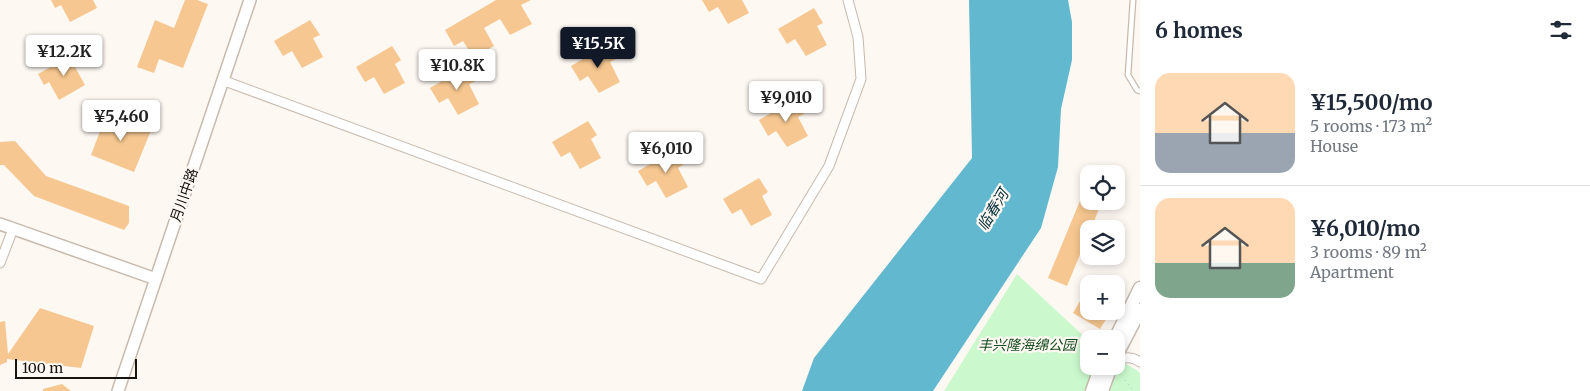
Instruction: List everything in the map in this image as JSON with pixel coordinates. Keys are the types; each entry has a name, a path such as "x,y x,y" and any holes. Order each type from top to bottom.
{"main road":[{"path":"1119,330 1140,288"},
{"path":"1125,339 1140,310"},
{"path":"1092,391 1102,375"},
{"path":"1102,391 1104,375"}],"street":[{"name":"月川中路","path":"118,391 250,0"},
{"path":"222,80 761,279 829,166 861,79 858,37 848,0"},
{"path":"0,224 156,279"},
{"path":"0,262 13,229"},
{"path":"1125,358 1134,358 1140,362"}],"lane":[{"path":"1133,0 1128,75 1140,92"}],"path":[{"path":"1125,380 1134,391"}],"green space":[{"name":"丰兴隆海绵公园","path":"1017,274 1080,333 1080,375 1125,375 1125,364 1140,373 1140,391 944,391"}],"water":[{"name":"临春河","path":"969,0 1068,0 1072,22 1072,60 1061,109 1058,167 1041,228 933,391 802,391 814,358 972,158"}],"building":[{"path":"51,0 93,0 97,8 70,22 61,5 55,8"},
{"path":"185,0 197,0 208,4 183,68 159,59 154,73 137,67 155,20 174,28"},
{"path":"496,0 531,0 521,5 532,24 510,35 500,19 491,24 484,28 494,46 473,57 463,41 454,46 445,30"},
{"path":"702,0 742,0 749,13 728,24 718,7 709,12"},
{"path":"814,8 823,23 817,26 827,45 806,56 795,39 787,44 778,29"},
{"path":"310,20 320,35 313,38 323,57 302,68 292,51 283,56 274,41"},
{"path":"607,45 616,59 610,62 620,82 599,93 588,76 580,81 571,66"},
{"path":"392,46 401,60 395,64 405,83 384,94 374,77 365,82 356,67"},
{"path":"76,53 82,63 75,67 85,85 59,100 49,82 44,85 38,74"},
{"path":"466,67 476,81 469,84 479,104 458,115 448,98 439,103 430,88"},
{"path":"795,99 804,114 798,117 808,136 787,147 776,131 768,136 759,120"},
{"path":"108,110 120,115 117,123 131,129 134,121 152,128 134,172 91,155"},
{"path":"588,121 597,135 591,139 601,158 580,169 570,152 561,157 552,142"},
{"path":"15,141 46,176 129,206 129,223 124,230 34,196 4,165 0,165 0,142"},
{"path":"675,150 684,164 678,168 688,187 666,198 656,181 647,186 638,171"},
{"path":"759,178 768,192 762,196 772,215 751,226 741,209 732,214 723,199"},
{"path":"1080,201 1080,210 1098,210 1095,220 1080,220 1080,255 1067,286 1048,278"},
{"path":"1080,301 1080,317 1073,313"},
{"path":"40,308 94,326 81,368 7,359 7,362 0,365 0,322 5,321 8,354"},
{"path":"1085,320 1106,320 1100,329"},
{"path":"62,384 71,391 43,391 43,389"}]}
